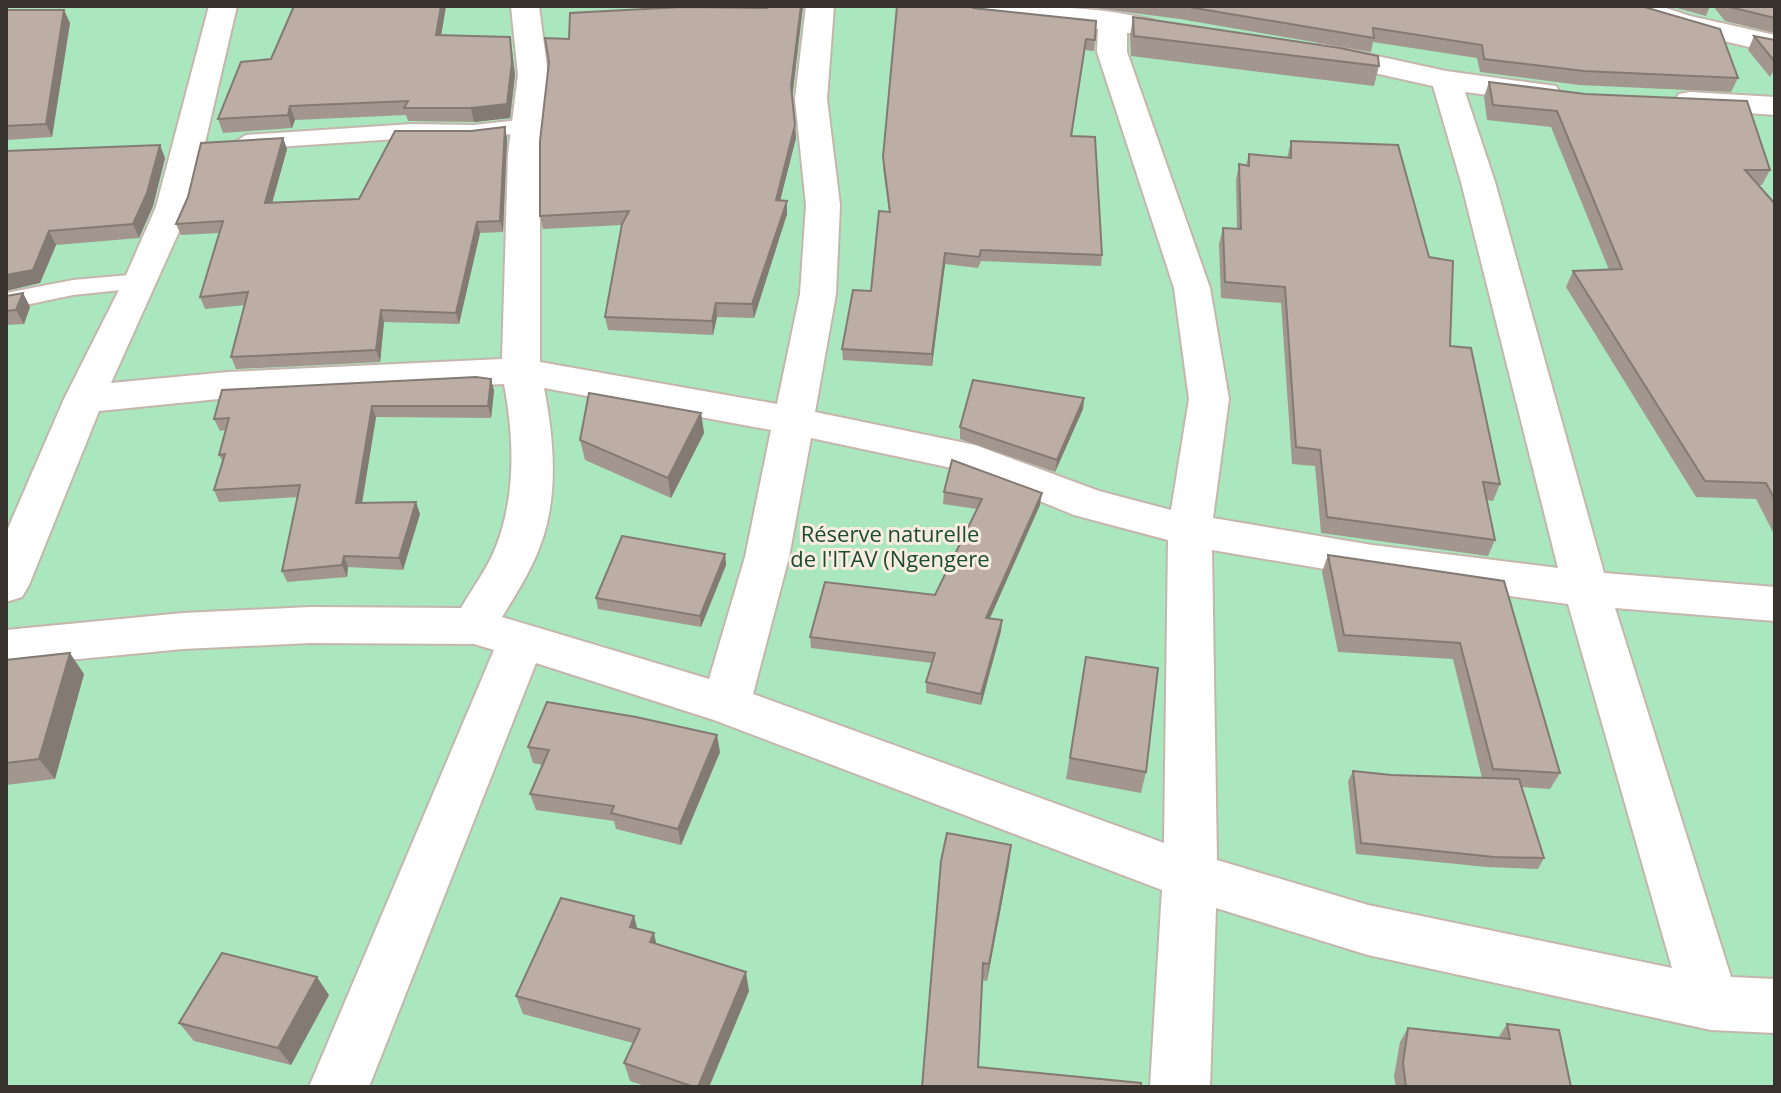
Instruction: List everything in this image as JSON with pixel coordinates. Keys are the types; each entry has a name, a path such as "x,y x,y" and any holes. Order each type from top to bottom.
{"street":[{"path":"6,585 84,399 141,282 173,207 193,144 223,6"},
{"path":"339,1087 402,940 470,760 529,494 528,405 521,371 524,154 533,75 525,6"},
{"path":"726,704 767,557 818,294 823,205 811,99 820,6"},
{"path":"981,6 1167,29"},
{"path":"1632,6 1682,23 1775,44"},
{"path":"1113,22 1112,52 1192,288 1209,399 1190,530 1190,876 1180,1087"},
{"path":"1289,48 1446,80 1579,97"},
{"path":"1446,80 1478,182 1586,589 1711,1003"},
{"path":"1657,99 1771,110"},
{"path":"84,399 228,385 521,371 794,421 975,459 1089,504 1190,530 1372,561 1586,589 1775,604"},
{"path":"6,648 183,631 262,628 498,634 726,704 1190,876 1368,930 1711,1003 1775,1006"}],"lane":[{"path":"193,144 412,131 474,132 527,126"},
{"path":"6,301 39,292 97,283 141,282"}],"green space":[{"name":"Réserve naturelle de l'ITAV (Ngengere","path":"6,6 1775,6 1775,1087 6,1087"}],"building":[{"path":"294,6 441,6 436,35 510,37 512,62 507,104 471,108 404,108 408,101 290,106 288,115 218,119 241,62 271,59"},
{"path":"801,6 791,86 795,125 776,200 787,201 752,304 716,303 712,321 605,317 622,224 629,211 540,216 540,141 549,62 545,38 569,39 570,13"},
{"path":"897,6 972,6 1096,21 1095,40 1086,39 1071,136 1095,137 1102,255 981,250 979,257 945,253 932,354 842,349 853,290 871,291 879,211 890,212 883,157"},
{"path":"1183,6 1641,6 1720,29 1738,78 1584,71 1484,59 1482,45 1373,28 1374,38"},
{"path":"1775,6 1775,18 1730,7"},
{"path":"6,10 64,10 46,124 6,126"},
{"path":"1133,17 1340,48 1378,56 1379,66 1134,36"},
{"path":"1754,36 1775,40 1775,62"},
{"path":"1489,82 1585,94 1747,101 1770,170 1745,170 1775,204 1775,500 1766,483 1705,481 1573,271 1622,269 1557,111 1493,105"},
{"path":"505,127 500,221 477,222 456,313 381,310 376,350 231,357 248,292 200,297 223,221 176,224 188,197 201,143 283,138 265,203 359,199 395,131 471,131"},
{"path":"1291,141 1398,145 1429,257 1453,261 1450,346 1471,348 1500,484 1483,482 1495,540 1327,517 1320,450 1296,447 1285,287 1225,282 1223,228 1241,229 1239,164 1249,166 1249,154 1291,158"},
{"path":"160,145 147,193 133,224 49,231 33,270 6,275 6,151"},
{"path":"23,293 16,310 6,311 6,296"},
{"path":"476,377 491,379 488,406 372,406 356,503 416,502 399,558 344,556 342,565 282,571 300,485 214,490 225,454 219,455 229,418 214,419 222,390"},
{"path":"973,380 1084,398 1057,460 960,427"},
{"path":"589,393 701,413 668,478 580,440"},
{"path":"952,460 1042,493 986,618 1002,620 981,694 926,682 935,653 810,637 825,582 935,595 982,499 944,492"},
{"path":"622,536 725,554 700,616 596,598"},
{"path":"1328,555 1504,581 1560,773 1493,769 1460,643 1344,635"},
{"path":"70,653 39,759 6,763 6,660"},
{"path":"1086,657 1158,668 1146,772 1070,758"},
{"path":"547,702 717,735 678,829 611,813 614,806 530,794 549,750 528,747"},
{"path":"1353,771 1519,779 1544,858 1494,857 1361,843"},
{"path":"947,833 1011,845 989,964 983,963 978,1067 1141,1083 1141,1087 922,1087 941,861"},
{"path":"561,898 634,916 630,927 654,933 650,942 746,972 698,1087 624,1063 640,1029 516,996"},
{"path":"222,953 317,977 278,1048 179,1023"},
{"path":"1507,1024 1559,1030 1571,1087 1406,1087 1403,1063 1408,1028 1510,1039"}]}
